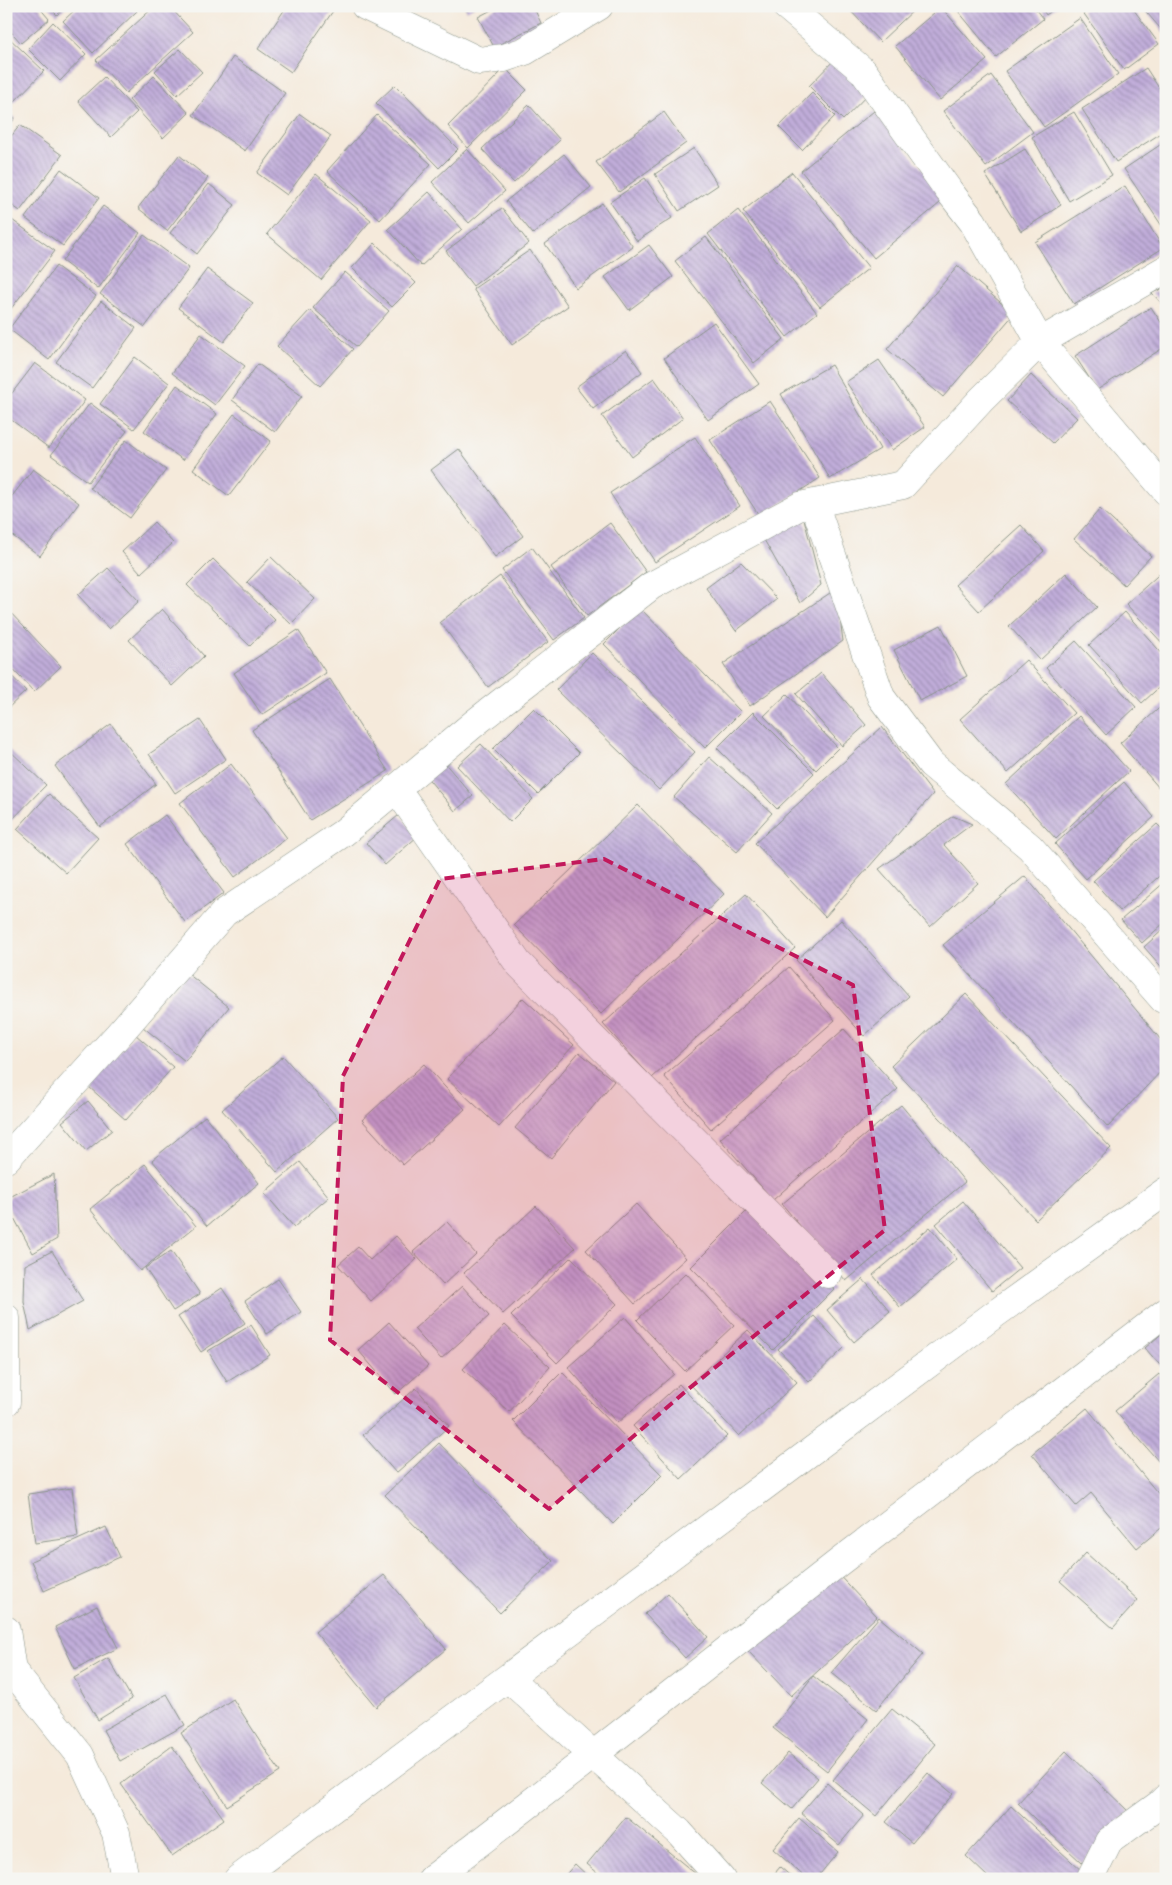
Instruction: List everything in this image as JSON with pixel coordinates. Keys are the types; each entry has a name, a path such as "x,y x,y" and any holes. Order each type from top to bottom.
{"street":[{"path":"365,6 479,61 504,58 525,50 599,6"},
{"path":"786,6 862,71 973,222 1040,342 1166,491"},
{"path":"6,1159 224,914 343,833 476,722 651,586 800,506 903,485 981,400 1040,342 1166,269"},
{"path":"814,503 881,696 931,764 1030,847 1163,999"},
{"path":"396,788 518,963 828,1274"},
{"path":"238,1879 995,1314 1166,1191"},
{"path":"432,1879 838,1563 1166,1312"},
{"path":"6,1318 6,1402"},
{"path":"6,1630 12,1670 80,1755 116,1833 125,1879"},
{"path":"508,1678 679,1832 721,1879"},
{"path":"1090,1879 1110,1841 1164,1804"}],"highlighted area":[{"path":"604,859 853,985 885,1230 686,1391 549,1509 330,1340 343,1076 440,879"}],"building":[{"path":"6,6 38,6 49,19 21,43 6,26"},
{"path":"48,6 67,6 57,15"},
{"path":"79,6 133,6 137,11 93,53 63,21"},
{"path":"155,6 169,6 193,32 126,93 96,60"},
{"path":"287,6 333,6 335,8 291,72 258,49"},
{"path":"464,6 475,6 467,11"},
{"path":"499,6 533,6 541,23 494,47 478,17"},
{"path":"846,6 918,6 880,42"},
{"path":"954,6 1033,6 1043,19 996,57"},
{"path":"1040,6 1058,6 1046,15"},
{"path":"1089,6 1131,6 1159,44 1124,70 1082,11"},
{"path":"1141,6 1166,6 1166,35"},
{"path":"941,7 987,60 940,100 895,46"},
{"path":"1080,18 1118,74 1044,127 1005,71"},
{"path":"53,22 86,54 60,81 28,49"},
{"path":"6,35 44,71 12,104 6,98"},
{"path":"180,49 202,72 177,95 155,71"},
{"path":"233,57 285,93 245,151 193,115"},
{"path":"837,57 871,91 843,120 809,86"},
{"path":"505,68 527,90 468,148 448,126"},
{"path":"1146,68 1166,99 1166,130 1116,162 1082,109"},
{"path":"991,75 1033,132 986,167 943,111"},
{"path":"154,76 189,113 163,138 129,100"},
{"path":"104,77 137,112 111,137 78,101"},
{"path":"395,85 458,149 439,168 376,103"},
{"path":"812,93 835,116 802,150 779,127"},
{"path":"529,105 560,140 514,183 482,149"},
{"path":"874,111 946,198 874,258 801,171"},
{"path":"6,112 15,118 6,130"},
{"path":"664,112 686,143 619,192 596,162"},
{"path":"1074,112 1112,175 1069,201 1032,137"},
{"path":"300,114 331,136 287,195 257,173"},
{"path":"377,115 431,164 380,220 327,171"},
{"path":"20,125 62,155 20,211 6,201 6,143"},
{"path":"1166,141 1166,232 1124,169"},
{"path":"694,148 718,185 679,211 655,174"},
{"path":"467,149 505,191 469,223 432,182"},
{"path":"1025,149 1061,205 1021,231 985,174"},
{"path":"564,154 591,187 533,234 506,201"},
{"path":"179,155 208,178 167,231 138,208"},
{"path":"61,169 99,198 63,246 25,218"},
{"path":"792,172 869,268 820,307 743,211"},
{"path":"316,174 371,220 321,280 267,234"},
{"path":"645,178 672,218 637,241 610,202"},
{"path":"209,184 235,205 197,254 170,233"},
{"path":"1125,186 1163,248 1074,304 1035,242"},
{"path":"429,192 462,229 421,266 388,229"},
{"path":"602,203 633,247 576,288 545,244"},
{"path":"103,206 140,233 98,289 62,261"},
{"path":"502,208 529,243 473,286 446,251"},
{"path":"738,210 817,313 787,337 708,234"},
{"path":"12,220 55,251 10,310 6,307 6,229"},
{"path":"144,235 189,268 145,327 100,294"},
{"path":"706,237 784,339 754,363 675,261"},
{"path":"375,243 416,283 392,307 352,268"},
{"path":"649,245 673,277 629,310 605,277"},
{"path":"530,250 568,306 512,345 473,289"},
{"path":"56,266 96,296 49,360 9,329"},
{"path":"958,266 1014,314 943,397 887,349"},
{"path":"207,269 253,303 224,342 178,308"},
{"path":"345,272 389,311 357,347 313,308"},
{"path":"1166,287 1166,308 1152,293"},
{"path":"101,301 136,328 92,388 56,362"},
{"path":"1151,307 1166,330 1166,346 1097,390 1075,356"},
{"path":"310,310 353,349 320,386 277,346"},
{"path":"714,322 759,384 708,420 664,358"},
{"path":"201,334 245,366 215,405 172,373"},
{"path":"626,350 642,372 593,409 576,387"},
{"path":"135,357 169,383 134,429 100,404"},
{"path":"879,360 925,427 892,450 846,382"},
{"path":"35,363 85,400 49,448 6,416 6,401"},
{"path":"258,364 302,396 275,432 232,400"},
{"path":"831,365 880,449 830,479 781,394"},
{"path":"1031,375 1077,418 1053,443 1007,401"},
{"path":"654,378 683,418 632,457 602,416"},
{"path":"177,385 217,414 183,460 144,431"},
{"path":"770,401 820,478 760,517 710,440"},
{"path":"90,403 127,431 88,482 51,455"},
{"path":"234,414 271,441 229,496 193,469"},
{"path":"695,437 740,506 655,562 610,493"},
{"path":"126,440 166,470 130,518 90,488"},
{"path":"459,449 523,536 495,557 431,470"},
{"path":"33,469 79,503 40,556 6,531 6,504"},
{"path":"1100,509 1151,556 1124,585 1074,539"},
{"path":"803,515 821,585 800,603 763,538"},
{"path":"154,522 173,543 141,573 122,552"},
{"path":"610,523 646,572 587,616 551,567"},
{"path":"1021,525 1044,551 979,611 955,585"},
{"path":"532,547 584,618 554,640 502,570"},
{"path":"271,557 315,599 291,624 247,582"},
{"path":"213,559 275,620 250,646 187,585"},
{"path":"741,562 777,599 736,631 706,588"},
{"path":"108,568 139,601 109,629 78,595"},
{"path":"1166,568 1166,647 1126,604"},
{"path":"1066,573 1097,607 1040,660 1009,626"},
{"path":"500,576 548,642 488,687 440,622"},
{"path":"836,589 843,641 750,706 723,664"},
{"path":"6,608 61,666 34,692 6,662"},
{"path":"640,608 741,712 705,748 604,644"},
{"path":"162,609 204,656 172,686 129,640"},
{"path":"1125,612 1166,658 1166,681 1142,703 1089,645"},
{"path":"941,625 967,676 920,701 894,650"},
{"path":"298,630 326,673 262,715 234,673"},
{"path":"1076,641 1136,707 1106,735 1046,668"},
{"path":"592,653 695,752 659,790 556,690"},
{"path":"1026,660 1074,713 1008,773 960,719"},
{"path":"6,670 26,691 6,710"},
{"path":"821,673 866,725 842,746 796,694"},
{"path":"330,679 388,771 310,820 252,730"},
{"path":"787,694 838,748 816,770 764,716"},
{"path":"1166,702 1166,784 1160,789 1120,743"},
{"path":"534,708 579,753 538,794 493,749"},
{"path":"753,712 814,773 777,809 717,748"},
{"path":"1079,716 1129,771 1056,839 1006,784"},
{"path":"200,720 226,759 175,793 149,754"},
{"path":"111,724 156,784 100,827 55,766"},
{"path":"882,727 933,794 825,917 755,843"},
{"path":"481,744 533,799 510,822 457,766"},
{"path":"6,747 46,785 6,826"},
{"path":"709,757 772,813 737,852 674,797"},
{"path":"442,760 473,796 455,811 425,775"},
{"path":"231,764 287,838 235,877 180,803"},
{"path":"1124,782 1154,817 1086,879 1055,844"},
{"path":"49,794 98,838 66,873 17,829"},
{"path":"638,805 724,894 601,1014 514,925"},
{"path":"165,815 224,893 185,922 127,844"},
{"path":"399,815 418,836 385,865 366,843"},
{"path":"953,816 972,824 944,845 978,883 930,927 879,869"},
{"path":"1157,824 1166,833 1166,870 1120,911 1093,881"},
{"path":"1025,876 1166,1046 1166,1066 1108,1127 943,945"},
{"path":"1166,881 1166,921 1142,943 1121,920"},
{"path":"746,894 795,948 652,1078 603,1024"},
{"path":"841,920 909,996 864,1036 796,960"},
{"path":"1166,927 1166,972 1144,947"},
{"path":"789,967 835,1020 711,1129 664,1076"},
{"path":"187,973 229,1007 185,1061 143,1027"},
{"path":"966,994 1111,1148 1036,1220 891,1066"},
{"path":"523,998 574,1045 499,1127 447,1079"},
{"path":"844,1029 898,1089 773,1200 720,1139"},
{"path":"135,1034 173,1067 126,1120 89,1087"},
{"path":"579,1052 614,1081 551,1158 515,1128"},
{"path":"283,1056 338,1118 277,1172 222,1110"},
{"path":"424,1064 465,1109 403,1165 362,1120"},
{"path":"88,1101 112,1130 86,1151 62,1122"},
{"path":"901,1105 965,1182 846,1281 782,1204"},
{"path":"205,1116 259,1183 207,1226 152,1160"},
{"path":"300,1162 329,1197 294,1227 264,1193"},
{"path":"145,1164 196,1226 140,1271 90,1209"},
{"path":"54,1174 57,1239 33,1253 6,1203 6,1199"},
{"path":"963,1201 1020,1268 992,1291 936,1224"},
{"path":"636,1204 686,1258 635,1304 586,1250"},
{"path":"536,1206 575,1248 503,1314 464,1273"},
{"path":"752,1206 834,1289 773,1350 691,1267"},
{"path":"447,1222 476,1254 443,1285 413,1252"},
{"path":"930,1227 957,1259 900,1307 873,1275"},
{"path":"396,1236 417,1259 371,1301 338,1265 358,1247 370,1260"},
{"path":"52,1251 83,1301 30,1330 24,1302 25,1265"},
{"path":"171,1251 200,1294 173,1311 145,1268"},
{"path":"571,1257 617,1304 557,1363 511,1316"},
{"path":"686,1273 734,1325 685,1371 637,1320"},
{"path":"278,1279 301,1312 267,1334 245,1301"},
{"path":"863,1279 890,1311 854,1342 827,1310"},
{"path":"462,1286 489,1316 441,1359 414,1329"},
{"path":"222,1288 245,1323 201,1352 178,1317"},
{"path":"814,1316 844,1348 809,1382 778,1349"},
{"path":"625,1317 674,1374 617,1423 568,1367"},
{"path":"389,1322 428,1366 396,1394 358,1350"},
{"path":"251,1325 270,1355 227,1382 208,1351"},
{"path":"505,1325 550,1367 509,1412 463,1369"},
{"path":"748,1330 797,1382 739,1436 690,1384"},
{"path":"1166,1330 1166,1372 1145,1348"},
{"path":"562,1372 662,1475 613,1524 513,1421"},
{"path":"1159,1374 1166,1382 1166,1470 1115,1411"},
{"path":"679,1384 727,1436 681,1479 633,1426"},
{"path":"416,1388 449,1426 396,1473 363,1435"},
{"path":"1087,1408 1166,1503 1166,1524 1137,1548 1091,1493 1076,1506 1032,1454"},
{"path":"439,1443 553,1561 500,1613 385,1495"},
{"path":"72,1488 78,1537 35,1543 28,1494"},
{"path":"106,1527 120,1557 44,1591 31,1561"},
{"path":"1086,1553 1138,1600 1113,1628 1060,1581"},
{"path":"833,1569 877,1616 791,1696 747,1650"},
{"path":"384,1575 446,1649 376,1707 315,1632"},
{"path":"668,1593 708,1637 685,1658 645,1614"},
{"path":"97,1606 118,1648 75,1669 55,1627"},
{"path":"879,1617 923,1654 876,1710 831,1673"},
{"path":"108,1658 132,1699 98,1720 74,1678"},
{"path":"813,1676 868,1719 827,1771 773,1728"},
{"path":"167,1694 185,1725 120,1761 103,1730"},
{"path":"233,1699 280,1772 227,1806 181,1733"},
{"path":"892,1709 935,1744 876,1816 833,1780"},
{"path":"172,1746 224,1819 172,1856 121,1784"},
{"path":"1066,1751 1129,1812 1082,1863 1018,1803"},
{"path":"788,1753 818,1778 792,1809 762,1783"},
{"path":"928,1773 953,1794 912,1843 886,1822"},
{"path":"827,1783 864,1815 839,1845 801,1813"},
{"path":"1011,1806 1083,1872 1077,1879 990,1879 966,1856"},
{"path":"626,1817 702,1879 605,1879 587,1864"},
{"path":"799,1818 838,1852 816,1879 807,1879 773,1849"},
{"path":"575,1864 591,1879 562,1879"},
{"path":"780,1867 794,1879 770,1879"}]}
